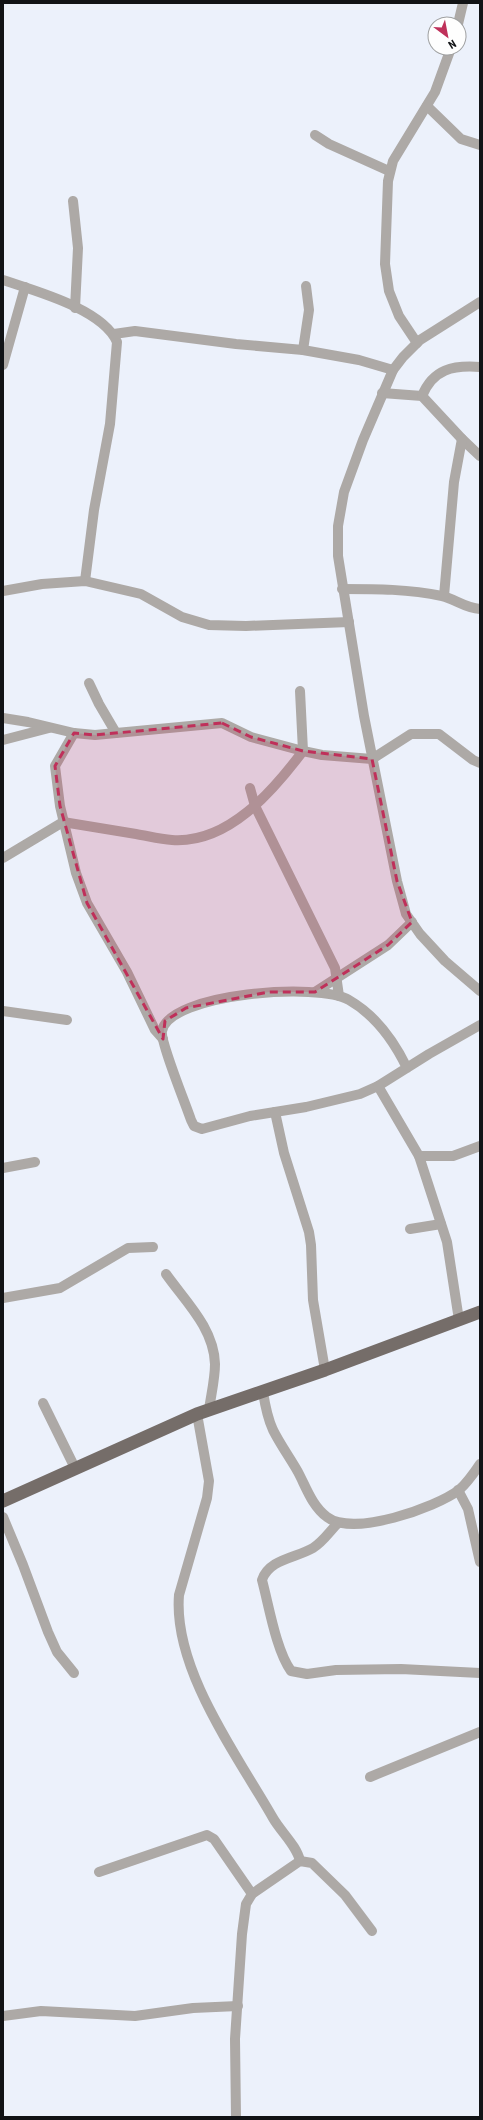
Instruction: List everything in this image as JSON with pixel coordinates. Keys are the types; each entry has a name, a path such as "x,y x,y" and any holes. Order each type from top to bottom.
{"main road":[{"path":"3,1501 203,1412 325,1370 480,1312"}],"street":[{"path":"460,16 463,3"},
{"path":"417,343 397,310 389,291 385,264 389,171 393,161 435,92 448,56"},
{"path":"427,106 462,139 480,145"},
{"path":"315,135 329,144 389,171"},
{"path":"73,201 78,248 75,308"},
{"path":"3,280 25,287 86,312 114,334 117,342 110,424 94,510 85,581"},
{"path":"303,350 309,310 306,286"},
{"path":"3,365 25,287"},
{"path":"480,302 417,343 393,370 382,393 344,492 338,541 342,589 372,759 397,881 406,914 445,961 480,991"},
{"path":"114,334 135,331 236,344 303,350 359,360 393,370"},
{"path":"422,396 427,385 437,374 456,367 480,367"},
{"path":"382,393 422,396 462,440 480,456"},
{"path":"444,596 454,482 462,440"},
{"path":"3,591 42,584 85,581 141,594 182,617 208,625 246,626 348,622"},
{"path":"342,589 404,590 444,596 460,605 480,609"},
{"path":"90,683 99,704 116,733"},
{"path":"3,858 63,822 173,840 198,837 218,831 255,806 284,775 303,751 300,691"},
{"path":"3,718 53,727 74,733 96,735 222,723 251,737 303,751 322,755 372,759 411,734 439,734 473,760 480,763"},
{"path":"3,740 53,727"},
{"path":"74,733 55,766 63,822 76,873 87,903 127,972 155,1030 162,1039 194,1126 202,1129 250,1116 339,1100 378,1086 480,1025"},
{"path":"250,788 255,806 334,968 339,996"},
{"path":"315,992 388,945 412,922"},
{"path":"162,1039 162,1032 165,1022 186,1008 209,1002 269,992 315,992 348,999 384,1030 407,1068"},
{"path":"3,1011 67,1020"},
{"path":"378,1086 419,1156 447,1242 459,1320"},
{"path":"275,1112 284,1153 312,1245 313,1300 325,1370"},
{"path":"419,1156 453,1156 480,1146"},
{"path":"3,1168 35,1162"},
{"path":"410,1228 441,1224"},
{"path":"4,1296 60,1288 128,1248 153,1247"},
{"path":"166,1274 179,1293 192,1306 202,1323 213,1350 215,1364 203,1412 209,1481 207,1498 179,1595 178,1609 183,1641 189,1663 200,1690 281,1830 298,1854 300,1862"},
{"path":"263,1392 266,1410 273,1430 313,1502 327,1518 338,1523 368,1522 398,1518 424,1508 458,1490 480,1464"},
{"path":"43,1403 75,1468"},
{"path":"458,1490 468,1509 480,1562"},
{"path":"3,1517 57,1652 74,1673"},
{"path":"338,1523 314,1548 272,1565 265,1572 262,1580 280,1646 286,1664 291,1671 307,1674 336,1670 401,1669 480,1673"},
{"path":"370,1777 480,1732"},
{"path":"98,1872 207,1835 214,1839 252,1894"},
{"path":"236,2117 235,2039 242,1934 246,1904 252,1894 300,1862 312,1862 345,1894 372,1932"},
{"path":"3,2016 41,2011 135,2016 193,2008 238,2006"}],"highlighted area":[{"path":"222,723 251,737 303,751 372,759 397,881 412,922 388,945 315,992 269,992 186,1008 165,1021 163,1039 87,903 60,806 55,766 74,733 95,735"}]}
